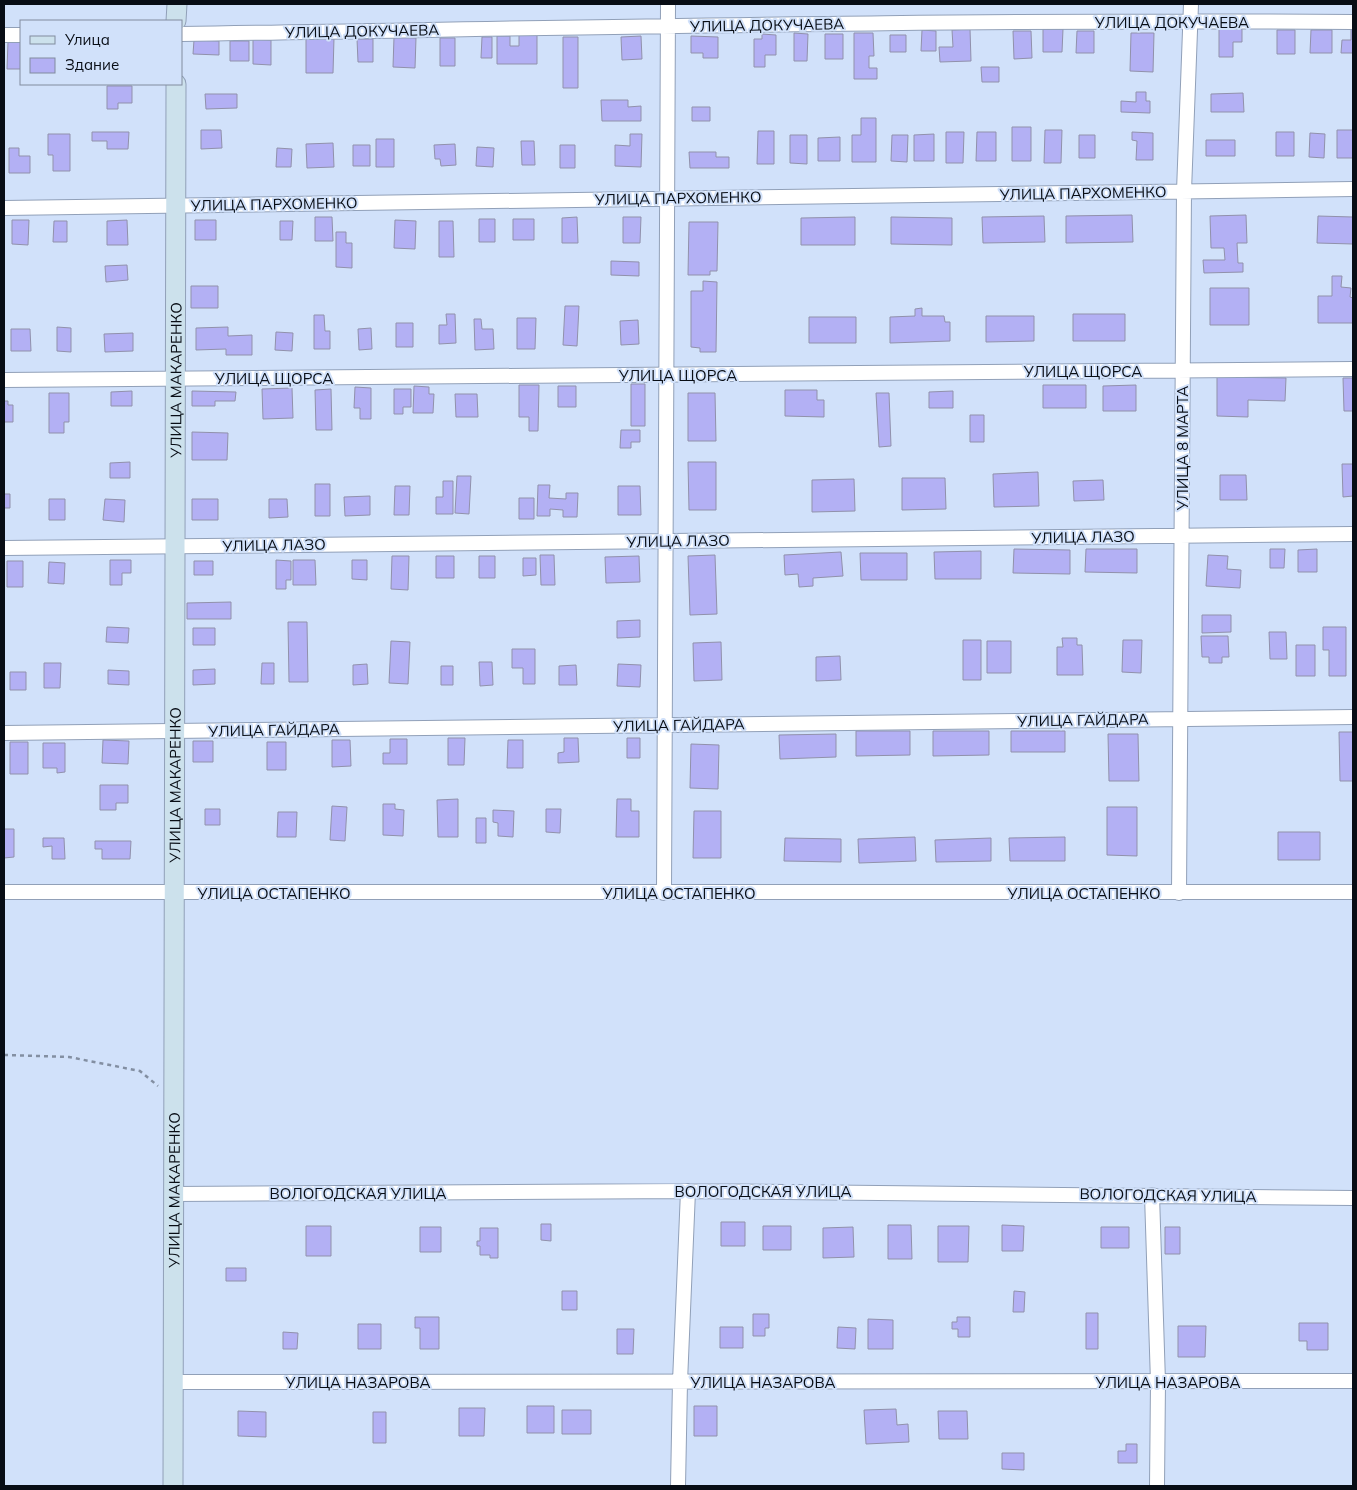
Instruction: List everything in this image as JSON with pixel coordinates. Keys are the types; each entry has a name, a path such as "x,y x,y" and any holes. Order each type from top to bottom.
{"street":[{"path":"176,20 177,4"},
{"path":"664,893 668,4"},
{"name":"УЛИЦА 8 МАРТА","path":"1179,893 1184,191 1191,4"},
{"name":"УЛИЦА ДОКУЧАЕВА","path":"182,34 668,26 1190,21 1353,22"},
{"path":"4,36 20,35"},
{"name":"УЛИЦА МАКАРЕНКО","path":"173,1486 176,85"},
{"name":"УЛИЦА ПАРХОМЕНКО","path":"4,208 1353,189"},
{"name":"УЛИЦА ЩОРСА","path":"4,380 1353,369"},
{"name":"УЛИЦА ЛАЗО","path":"4,548 1353,534"},
{"name":"УЛИЦА ГАЙДАРА","path":"4,733 1353,717"},
{"name":"УЛИЦА ОСТАПЕНКО","path":"4,892 1353,892"},
{"path":"678,1486 680,1382 688,1190"},
{"name":"ВОЛОГОДСКАЯ УЛИЦА","path":"173,1194 688,1190 1353,1198"},
{"path":"1152,1195 1158,1382 1157,1486"},
{"name":"УЛИЦА НАЗАРОВА","path":"174,1382 1353,1381"}],"path":[{"path":"4,1055 69,1057 140,1071 173,1100"}],"building":[{"path":"970,29 971,61 940,62 939,47 953,47 952,30"},
{"path":"1043,29 1063,29 1062,52 1043,52"},
{"path":"1219,29 1242,29 1242,42 1233,42 1233,57 1219,57"},
{"path":"1351,29 1353,29 1353,53 1341,53 1342,40 1351,40"},
{"path":"922,30 936,31 936,51 921,51"},
{"path":"1277,30 1295,30 1295,54 1277,54"},
{"path":"1311,30 1332,30 1332,53 1310,53"},
{"path":"1013,31 1031,31 1032,58 1014,59"},
{"path":"1077,31 1094,31 1094,53 1076,53"},
{"path":"794,33 808,34 807,61 794,61"},
{"path":"854,33 873,33 874,56 869,56 869,68 877,68 877,79 854,79"},
{"path":"1131,33 1154,33 1153,72 1130,71"},
{"path":"519,34 537,34 537,64 497,64 497,36 510,36 510,46 519,46"},
{"path":"762,34 776,35 776,55 765,55 765,67 754,67 754,39 762,39"},
{"path":"825,34 843,34 843,59 825,59"},
{"path":"890,35 906,35 906,52 890,52"},
{"path":"641,36 642,59 622,60 621,37"},
{"path":"691,36 718,37 718,58 703,58 703,53 691,53"},
{"path":"394,37 416,38 415,68 393,67"},
{"path":"482,37 492,37 492,58 481,58"},
{"path":"563,37 578,37 578,88 563,88"},
{"path":"306,38 334,38 333,73 306,73"},
{"path":"440,38 455,38 455,66 440,66"},
{"path":"253,39 271,40 271,65 253,64"},
{"path":"357,39 373,39 373,62 358,62"},
{"path":"194,40 219,41 219,55 193,54"},
{"path":"230,41 249,41 249,61 230,61"},
{"path":"8,42 20,42 20,69 7,69"},
{"path":"981,67 999,67 999,82 982,82"},
{"path":"107,86 132,86 132,103 118,103 118,109 107,109"},
{"path":"1136,92 1146,92 1146,101 1150,101 1150,113 1121,112 1121,101 1136,102"},
{"path":"1243,93 1244,112 1211,112 1211,94"},
{"path":"205,94 237,94 237,108 206,109"},
{"path":"601,100 628,100 628,107 641,106 641,121 602,121"},
{"path":"692,107 710,107 710,121 692,121"},
{"path":"861,118 876,118 876,162 852,162 852,135 861,135"},
{"path":"1012,127 1031,127 1031,161 1012,161"},
{"path":"201,130 221,130 222,148 201,149"},
{"path":"1045,130 1062,130 1061,163 1044,163"},
{"path":"1337,130 1353,130 1353,158 1337,158"},
{"path":"758,131 774,131 774,164 757,164"},
{"path":"92,132 129,132 128,149 107,149 107,141 92,141"},
{"path":"946,132 964,132 963,163 946,163"},
{"path":"977,132 996,132 996,161 976,161"},
{"path":"1132,132 1153,133 1153,160 1136,160 1137,141 1132,140"},
{"path":"1276,132 1294,132 1294,156 1276,156"},
{"path":"1310,133 1325,134 1324,158 1309,157"},
{"path":"48,134 70,134 70,171 53,171 53,155 48,155"},
{"path":"630,134 642,134 641,167 615,166 615,145 630,146"},
{"path":"934,134 934,161 914,161 914,135"},
{"path":"790,135 807,135 807,164 790,163"},
{"path":"892,135 908,135 907,162 891,161"},
{"path":"1079,135 1095,135 1095,158 1079,158"},
{"path":"840,137 840,161 818,161 818,138"},
{"path":"376,139 394,139 394,167 376,167"},
{"path":"1206,140 1235,140 1235,156 1206,156"},
{"path":"521,141 534,141 535,165 522,165"},
{"path":"333,143 334,167 307,168 306,144"},
{"path":"455,144 456,165 441,166 440,159 435,159 434,145"},
{"path":"353,145 370,145 370,166 353,166"},
{"path":"560,145 575,145 575,168 560,168"},
{"path":"477,147 494,148 493,167 476,166"},
{"path":"9,148 19,148 19,156 30,156 30,173 9,173"},
{"path":"277,148 292,149 291,167 276,167"},
{"path":"689,152 716,152 716,157 729,157 729,168 690,168"},
{"path":"1132,215 1133,242 1066,243 1066,216"},
{"path":"1246,215 1247,243 1237,243 1238,263 1243,263 1243,272 1204,273 1203,260 1225,260 1224,248 1211,248 1210,216"},
{"path":"1044,216 1045,242 983,243 982,217"},
{"path":"1318,216 1353,217 1353,244 1317,243"},
{"path":"315,217 332,217 333,241 315,241"},
{"path":"577,217 578,243 562,243 562,218"},
{"path":"623,217 641,217 640,243 623,243"},
{"path":"855,217 855,245 801,245 801,218"},
{"path":"891,217 952,218 952,245 891,244"},
{"path":"479,219 495,219 495,242 479,242"},
{"path":"513,219 534,219 534,240 513,240"},
{"path":"12,220 29,220 28,245 12,244"},
{"path":"127,220 128,245 107,245 107,221"},
{"path":"195,220 216,220 216,240 195,240"},
{"path":"395,220 416,221 415,249 394,248"},
{"path":"54,221 67,221 67,242 53,242"},
{"path":"280,221 293,221 292,240 280,240"},
{"path":"439,221 453,221 454,257 439,257"},
{"path":"689,222 718,222 717,271 710,271 710,275 688,275"},
{"path":"336,232 346,232 346,243 352,243 352,268 336,267"},
{"path":"611,261 639,262 639,276 611,275"},
{"path":"127,265 128,280 106,282 105,266"},
{"path":"1332,276 1342,276 1341,287 1351,288 1350,297 1353,298 1353,323 1318,323 1318,296 1332,296"},
{"path":"703,281 717,282 716,352 700,352 700,348 691,347 691,291 703,291"},
{"path":"191,286 218,286 218,308 191,308"},
{"path":"1210,288 1249,288 1249,325 1210,325"},
{"path":"565,306 579,306 577,346 563,345"},
{"path":"922,308 922,316 944,316 945,322 950,322 950,341 890,343 890,317 915,316 915,309"},
{"path":"446,314 455,314 456,343 439,344 439,325 447,325"},
{"path":"1073,314 1125,314 1125,341 1073,341"},
{"path":"314,315 324,315 325,331 330,331 330,349 314,349"},
{"path":"986,316 1034,316 1034,341 986,342"},
{"path":"809,317 856,317 856,343 809,343"},
{"path":"517,318 536,318 535,349 517,349"},
{"path":"474,319 481,319 482,329 493,329 494,349 475,350"},
{"path":"638,320 639,344 621,345 620,321"},
{"path":"396,323 413,323 413,347 396,347"},
{"path":"57,327 71,328 71,352 57,351"},
{"path":"228,327 228,336 252,335 252,355 226,355 226,349 196,350 196,328"},
{"path":"371,328 372,349 359,350 358,329"},
{"path":"11,329 30,329 31,351 11,351"},
{"path":"276,332 293,333 292,351 275,350"},
{"path":"133,333 133,351 105,352 104,334"},
{"path":"1217,377 1286,378 1285,401 1248,400 1248,417 1217,416"},
{"path":"1343,378 1353,378 1353,411 1344,411"},
{"path":"631,384 645,384 645,426 631,426"},
{"path":"519,385 539,385 538,431 529,431 529,417 519,417"},
{"path":"1043,385 1086,385 1086,408 1043,408"},
{"path":"1136,385 1136,411 1103,411 1103,386"},
{"path":"414,386 429,387 429,394 434,394 433,413 413,413"},
{"path":"558,386 576,386 576,407 558,407"},
{"path":"355,387 371,388 371,419 360,419 360,408 354,408"},
{"path":"292,388 293,418 263,419 262,389"},
{"path":"331,389 332,430 316,430 315,390"},
{"path":"394,389 411,389 411,407 403,407 403,414 394,414"},
{"path":"785,390 817,390 817,400 824,400 824,417 785,416"},
{"path":"132,391 132,406 111,406 111,392"},
{"path":"192,391 236,392 235,401 215,401 215,406 192,406"},
{"path":"953,391 953,408 929,408 929,392"},
{"path":"49,393 69,393 69,422 64,422 64,433 49,433"},
{"path":"688,393 715,393 716,441 688,441"},
{"path":"876,393 889,393 891,446 879,447"},
{"path":"455,394 477,394 478,417 456,417"},
{"path":"4,401 8,401 8,405 13,405 13,422 4,422"},
{"path":"970,415 984,415 984,442 970,442"},
{"path":"621,430 640,430 640,442 631,442 631,448 620,448"},
{"path":"192,432 228,433 227,460 192,460"},
{"path":"130,462 130,478 110,478 110,463"},
{"path":"688,462 716,462 716,510 689,510"},
{"path":"1342,464 1353,464 1353,496 1343,497"},
{"path":"1038,472 1039,506 994,507 993,474"},
{"path":"1220,475 1246,475 1247,500 1220,500"},
{"path":"457,476 471,476 469,514 455,513"},
{"path":"902,478 945,478 946,509 902,510"},
{"path":"854,479 855,511 812,512 812,480"},
{"path":"1103,480 1104,500 1074,501 1073,481"},
{"path":"443,481 453,481 453,514 436,514 436,497 443,497"},
{"path":"315,484 330,484 330,516 315,516"},
{"path":"538,485 550,485 549,498 566,499 566,493 578,493 577,517 563,517 563,510 550,509 550,516 537,516"},
{"path":"395,486 410,486 409,515 394,515"},
{"path":"618,486 640,486 641,515 618,515"},
{"path":"4,494 10,494 10,508 4,508"},
{"path":"370,496 370,515 345,516 344,497"},
{"path":"519,498 534,498 534,519 519,519"},
{"path":"49,499 65,499 65,520 49,520"},
{"path":"105,499 125,500 124,522 103,520"},
{"path":"192,499 218,499 218,520 192,520"},
{"path":"269,499 287,499 288,517 269,518"},
{"path":"1014,549 1070,550 1070,574 1013,573"},
{"path":"1086,549 1137,549 1137,573 1085,572"},
{"path":"1270,549 1285,549 1284,568 1270,568"},
{"path":"1317,549 1317,572 1298,572 1298,550"},
{"path":"981,551 981,579 935,579 934,552"},
{"path":"841,552 843,576 813,578 813,586 799,587 798,574 785,575 784,555"},
{"path":"860,553 907,553 907,580 861,580"},
{"path":"540,555 554,555 555,585 541,585"},
{"path":"715,555 717,614 690,615 688,556"},
{"path":"1208,555 1228,556 1227,569 1241,570 1240,588 1206,586"},
{"path":"392,556 409,556 408,590 391,589"},
{"path":"436,556 454,556 454,578 436,578"},
{"path":"479,556 495,556 495,578 479,578"},
{"path":"639,556 640,582 606,583 605,557"},
{"path":"523,558 536,558 536,575 523,576"},
{"path":"110,560 131,560 131,573 122,573 122,585 110,585"},
{"path":"276,560 291,561 291,580 286,580 286,589 276,589"},
{"path":"293,560 315,560 316,585 293,585"},
{"path":"352,560 367,560 367,580 352,579"},
{"path":"7,561 23,561 23,587 7,587"},
{"path":"194,561 213,561 213,575 194,575"},
{"path":"49,562 65,563 64,584 48,583"},
{"path":"231,602 231,619 187,619 187,603"},
{"path":"1202,615 1231,615 1231,632 1202,633"},
{"path":"640,620 640,637 617,638 617,621"},
{"path":"288,622 307,622 308,682 289,682"},
{"path":"107,627 129,628 128,643 106,642"},
{"path":"1323,627 1346,627 1346,676 1329,676 1329,650 1323,650"},
{"path":"193,628 215,628 215,645 193,645"},
{"path":"1269,632 1286,632 1287,659 1270,659"},
{"path":"1201,636 1228,636 1229,657 1222,657 1222,663 1209,663 1209,657 1202,657"},
{"path":"1062,638 1077,638 1077,645 1082,645 1083,675 1057,675 1057,647 1063,647"},
{"path":"963,640 981,640 981,680 963,680"},
{"path":"1123,640 1142,640 1141,673 1122,672"},
{"path":"391,641 410,642 408,684 389,683"},
{"path":"987,641 1011,641 1011,673 987,673"},
{"path":"721,642 722,680 694,681 693,643"},
{"path":"1296,645 1315,645 1315,676 1296,676"},
{"path":"512,649 535,649 535,684 523,684 523,668 512,668"},
{"path":"840,656 841,680 816,681 816,657"},
{"path":"479,662 492,662 493,685 480,686"},
{"path":"44,663 61,663 60,688 44,688"},
{"path":"262,663 274,663 274,684 261,684"},
{"path":"367,664 368,684 353,685 353,665"},
{"path":"618,664 641,665 640,687 617,686"},
{"path":"576,665 577,685 559,685 559,666"},
{"path":"441,666 453,666 453,685 441,685"},
{"path":"215,669 215,684 193,685 193,670"},
{"path":"108,670 129,671 129,685 108,684"},
{"path":"10,672 26,672 26,690 10,690"},
{"path":"856,731 910,731 910,755 856,756"},
{"path":"933,731 989,731 989,755 933,756"},
{"path":"1011,731 1065,731 1065,752 1011,752"},
{"path":"1339,732 1353,732 1353,781 1340,781"},
{"path":"836,734 836,757 780,759 779,735"},
{"path":"1108,734 1138,734 1139,781 1109,781"},
{"path":"448,738 465,738 464,765 448,765"},
{"path":"564,738 578,738 579,762 558,763 558,753 564,752"},
{"path":"627,738 640,738 640,758 627,758"},
{"path":"390,739 407,739 407,764 383,764 383,753 390,753"},
{"path":"103,740 129,741 128,764 102,763"},
{"path":"332,740 350,740 351,766 332,767"},
{"path":"508,740 523,740 523,768 507,768"},
{"path":"193,741 213,741 213,762 193,762"},
{"path":"10,742 28,742 28,774 10,774"},
{"path":"267,742 286,742 286,770 267,770"},
{"path":"43,743 65,743 65,772 57,773 57,768 43,768"},
{"path":"691,744 719,745 718,789 690,788"},
{"path":"100,785 128,785 128,803 116,803 116,810 100,810"},
{"path":"458,799 458,837 438,837 437,800"},
{"path":"617,799 631,799 631,811 639,811 639,837 616,837"},
{"path":"383,804 395,804 395,809 404,810 403,836 383,835"},
{"path":"332,806 347,807 345,841 330,840"},
{"path":"1107,807 1137,807 1137,856 1107,855"},
{"path":"205,809 220,809 220,825 205,825"},
{"path":"546,809 561,809 560,833 546,832"},
{"path":"493,810 514,811 513,837 498,836 498,823 493,822"},
{"path":"694,811 721,811 721,858 693,858"},
{"path":"278,812 297,812 296,837 277,837"},
{"path":"476,818 486,818 486,843 476,843"},
{"path":"4,829 14,829 14,857 4,858"},
{"path":"1278,832 1320,832 1320,860 1278,860"},
{"path":"915,837 916,861 859,863 858,839"},
{"path":"1065,837 1065,861 1010,861 1009,838"},
{"path":"43,838 64,838 65,859 52,859 52,846 43,847"},
{"path":"785,838 841,839 841,862 784,861"},
{"path":"991,838 991,861 936,862 935,840"},
{"path":"95,841 131,841 130,859 102,859 102,849 95,849"},
{"path":"721,1222 745,1222 745,1246 721,1246"},
{"path":"541,1224 551,1224 551,1241 541,1240"},
{"path":"888,1225 911,1225 912,1259 888,1259"},
{"path":"1002,1225 1024,1226 1023,1251 1002,1251"},
{"path":"306,1226 331,1226 331,1256 306,1256"},
{"path":"763,1226 791,1226 791,1250 763,1250"},
{"path":"938,1226 969,1226 968,1262 938,1262"},
{"path":"420,1227 441,1227 441,1252 420,1252"},
{"path":"853,1227 854,1257 823,1258 823,1228"},
{"path":"1101,1227 1129,1227 1129,1248 1101,1248"},
{"path":"1165,1227 1180,1227 1180,1254 1165,1254"},
{"path":"480,1228 498,1228 498,1258 490,1258 490,1255 480,1255 480,1246 477,1246 477,1241 480,1241"},
{"path":"226,1268 246,1268 246,1281 226,1281"},
{"path":"562,1291 577,1291 577,1310 562,1310"},
{"path":"1014,1291 1025,1292 1024,1312 1013,1312"},
{"path":"1086,1313 1098,1313 1098,1349 1086,1349"},
{"path":"753,1314 769,1314 769,1328 765,1328 765,1336 753,1336"},
{"path":"415,1317 439,1317 439,1349 420,1349 420,1328 415,1328"},
{"path":"957,1317 970,1317 970,1337 958,1337 958,1329 952,1329 952,1322 957,1322"},
{"path":"868,1319 893,1320 893,1349 868,1349"},
{"path":"1299,1323 1328,1323 1328,1350 1307,1350 1307,1341 1299,1341"},
{"path":"358,1324 381,1324 381,1349 358,1349"},
{"path":"1178,1326 1206,1326 1205,1357 1178,1357"},
{"path":"720,1327 743,1327 743,1348 720,1348"},
{"path":"838,1327 856,1328 855,1349 837,1348"},
{"path":"617,1329 634,1329 633,1354 617,1354"},
{"path":"283,1332 298,1333 297,1349 283,1349"},
{"path":"527,1406 554,1406 554,1433 527,1433"},
{"path":"694,1406 717,1406 717,1436 694,1436"},
{"path":"459,1408 485,1408 484,1436 459,1436"},
{"path":"896,1409 897,1425 908,1424 909,1442 866,1444 864,1410"},
{"path":"562,1410 591,1410 591,1434 562,1434"},
{"path":"238,1411 266,1412 266,1437 238,1436"},
{"path":"938,1411 967,1411 968,1439 939,1439"},
{"path":"373,1412 386,1412 386,1443 373,1443"},
{"path":"1126,1444 1137,1444 1137,1463 1118,1463 1118,1451 1126,1451"},
{"path":"1002,1453 1024,1453 1024,1470 1002,1469"}]}
